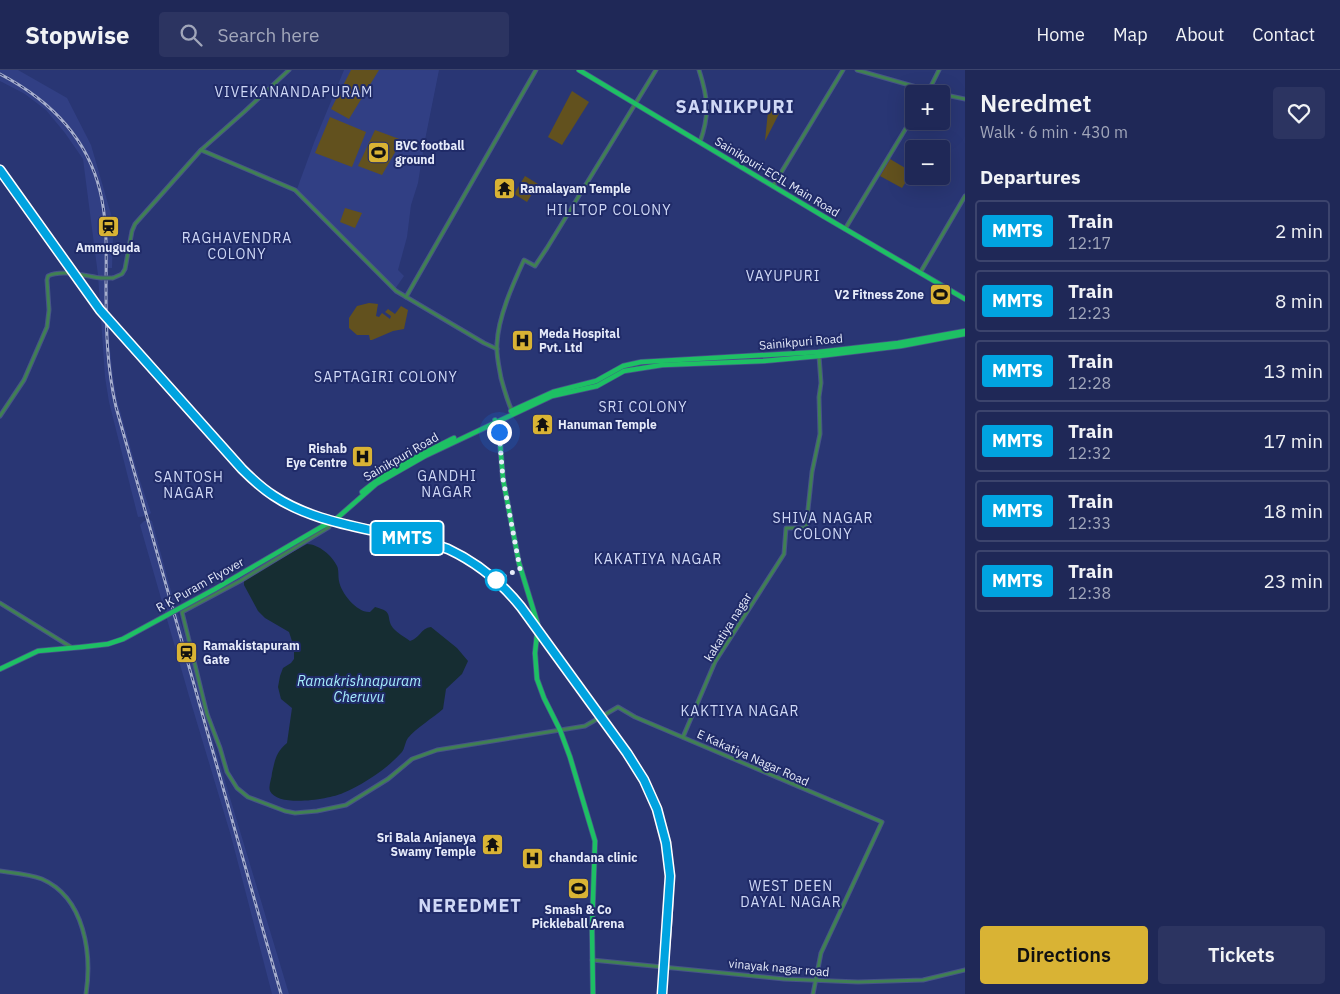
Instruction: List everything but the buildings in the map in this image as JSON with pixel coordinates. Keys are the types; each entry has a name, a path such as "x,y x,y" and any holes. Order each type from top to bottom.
{"main road":[{"name":"Sainikpuri-ECIL Main Road","path":"579,70 965,299"},
{"name":"Sainikpuri Road","path":"326,525 334,520 374,481 425,452 552,396 597,386 623,366 641,362 818,356 900,346 965,333"},
{"name":"Sainikpuri Road","path":"781,357 965,333"},
{"name":"Sainikpuri Road","path":"493,421 553,392 568,387 585,385 611,375"},
{"path":"493,421 499,436 503,479 519,563 538,625 535,653 537,679 574,766 596,842 592,960 593,994"},
{"name":"R K Puram Flyover","path":"0,669 38,651 108,644 123,639 326,525"}],"street":[{"path":"0,416 24,380 47,327 49,310 47,277 53,274 76,274 113,278 122,274 125,269 135,224 201,150 289,70"},
{"path":"406,297 536,70"},
{"path":"512,411 503,385 497,349 501,322 510,292 524,260 535,266 656,70"},
{"path":"699,70 707,102 707,118 700,142"},
{"path":"773,186 843,70"},
{"path":"856,70 905,85"},
{"path":"932,85 939,70"},
{"path":"950,96 965,99"},
{"path":"845,229 905,130"},
{"path":"201,150 295,190 396,291 497,349"},
{"path":"920,273 965,196"},
{"name":"kakatiya nagar","path":"683,736 715,662 784,554 786,528 806,528 812,472 820,434 819,397 821,383 818,356"},
{"path":"326,525 328,527 313,537 240,581 182,612 210,724 227,772 237,788 248,797 285,811 327,810 346,805 388,779 420,755 437,750 560,730"},
{"path":"0,603 77,647"},
{"name":"E Kakatiya Nagar Road","path":"560,730 585,726 618,707 635,717 882,822 821,953 816,981"},
{"path":"0,871 42,879 58,888 74,910 84,932 87,948 89,964 86,994"},
{"name":"vinayak nagar road","path":"592,960 816,981 904,982 922,980 965,970"},
{"path":"813,994 816,981"}],"shaded area":[{"path":"0,70 18,70 67,98 91,145 117,235 113,238 112,268 108,268 109,341 113,376 117,400 151,513 147,516 138,517 109,402 105,377 98,275 83,159 46,110 25,94 0,81"},
{"path":"344,70 439,70 418,183 411,205 407,237 398,270 404,276 395,289 297,189"},
{"path":"351,70 379,70 349,119 331,109"},
{"path":"572,91 589,102 562,145 548,137"},
{"path":"769,101 783,106 765,141"},
{"path":"330,117 366,132 352,167 315,153"},
{"name":"BVC football ground","path":"375,130 402,140 382,175 358,166"},
{"path":"890,159 905,168 905,183 902,188 880,176"},
{"path":"525,176 538,184 527,202 514,194"},
{"path":"345,208 362,213 355,228 340,222"},
{"path":"369,303 378,304 376,316 379,317 382,313 390,319 391,316 385,312 388,309 395,314 401,306 408,310 404,329 393,331 372,340 370,340 369,335 357,335 349,328 349,318 357,306"},
{"path":"144,521 152,521 174,602 193,661 203,708 289,994 272,994 231,836 140,525"}],"water":[{"name":"Ramakrishnapuram Cheruvu","path":"307,544 320,548 332,558 338,568 340,586 355,606 370,612 375,607 385,611 393,628 410,641 425,629 431,627 457,648 468,661 462,674 446,689 443,709 411,734 402,752 375,776 343,793 305,801 293,801 275,796 269,787 276,756 287,743 292,708 281,699 278,687 283,668 294,659 294,648 289,632 265,618 258,611 244,585 244,579"}],"railway":[{"path":"0,74 34,95 63,122 86,153 94,171 103,203 106,252 106,319 111,378 116,407 281,994"},
{"path":"0,166 56,248 104,310 224,446 259,481 286,500 309,511 417,538 457,552 476,562 512,593 629,752 646,781 659,811 668,843 672,876 671,920 665,994"}],"train":[{"name":"MMTS","path":"0,170 90,298 242,469 263,488 286,503 309,514 446,548 477,565 503,587 521,607 627,753 644,780 657,809 666,843 670,876 662,994"}],"place":[{"name":"BVC football ground","path":"379,153"},
{"name":"Ramalayam Temple","path":"504,189"},
{"name":"Ammuguda","path":"108,227"},
{"name":"V2 Fitness Zone","path":"940,295"},
{"name":"Meda Hospital Pvt. Ltd","path":"523,341"},
{"name":"Hanuman Temple","path":"542,425"},
{"name":"Rishab Eye Centre","path":"363,456"},
{"name":"Ramakistapuram Gate","path":"187,653"},
{"name":"Sri Bala Anjaneya Swamy Temple","path":"492,845"},
{"name":"chandana clinic","path":"533,858"},
{"name":"Smash & Co Pickleball Arena","path":"578,889"}],"district":[{"name":"VIVEKANANDAPURAM","path":"294,92"},
{"name":"SAINIKPURI","path":"735,107"},
{"name":"HILLTOP COLONY","path":"609,210"},
{"name":"RAGHAVENDRA COLONY","path":"237,246"},
{"name":"VAYUPURI","path":"783,276"},
{"name":"SAPTAGIRI COLONY","path":"386,377"},
{"name":"SRI COLONY","path":"643,407"},
{"name":"GANDHI NAGAR","path":"447,484"},
{"name":"SANTOSH NAGAR","path":"189,486"},
{"name":"SHIVA NAGAR COLONY","path":"823,526"},
{"name":"KAKATIYA NAGAR","path":"658,559"},
{"name":"KAKTIYA NAGAR","path":"740,711"},
{"name":"WEST DEEN DAYAL NAGAR","path":"791,894"},
{"name":"NEREDMET","path":"470,906"}],"route":[{"path":"496,580 520,569 503,479 499,432"}]}
